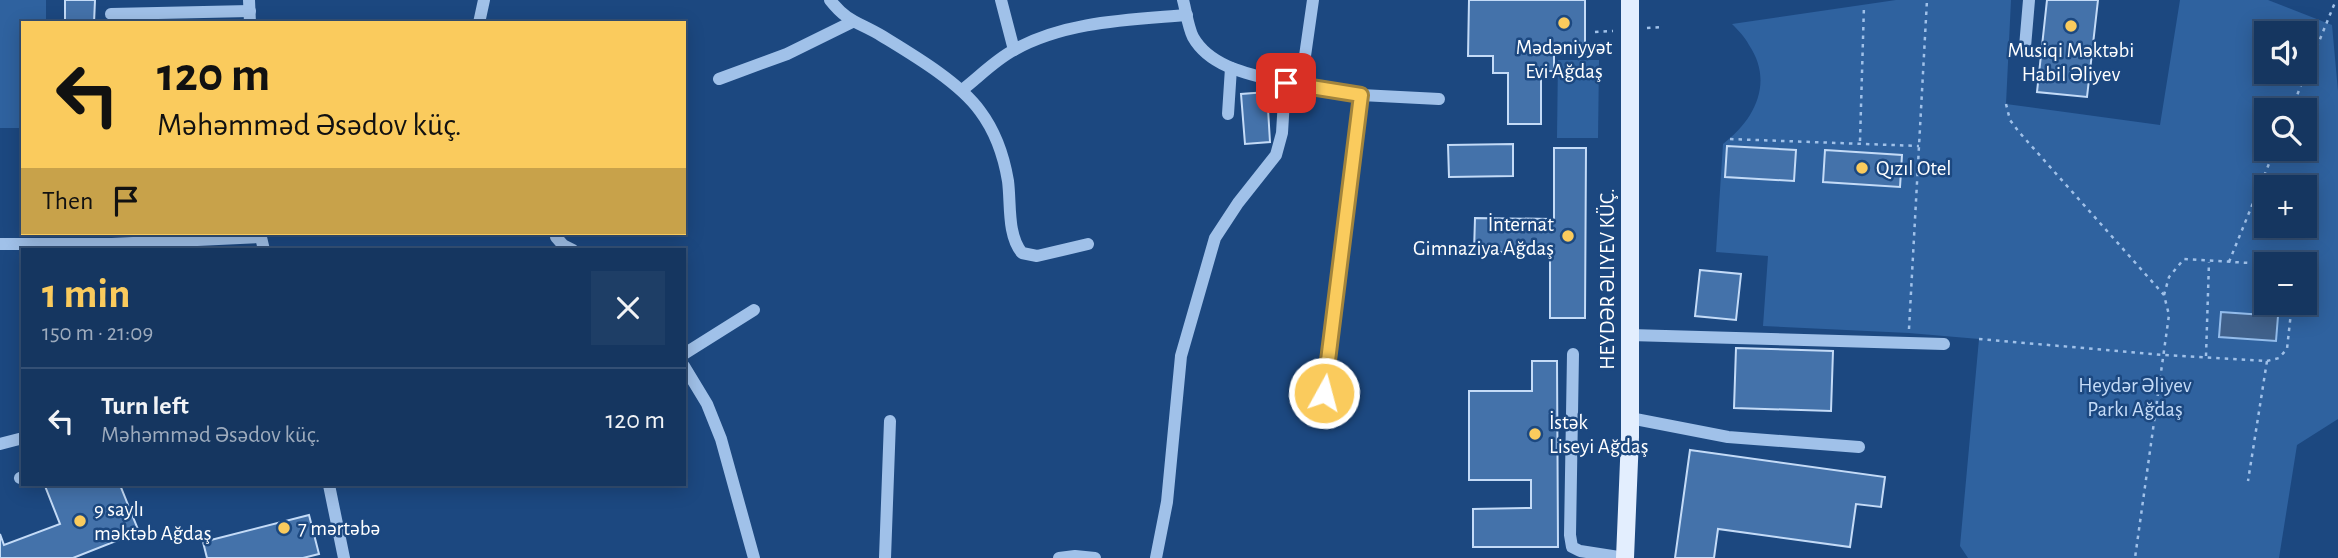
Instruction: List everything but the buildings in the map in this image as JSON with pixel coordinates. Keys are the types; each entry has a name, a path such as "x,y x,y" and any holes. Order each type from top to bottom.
{"main road":[{"name":"HEYDƏR ƏLIYEV KÜÇ.","path":"1625,558 1630,418 1630,0"}],"street":[{"path":"479,21 484,0"},
{"path":"830,0 841,14 852,22 881,35 962,90 982,113 1000,147 1007,178 1014,244 1022,253 1037,256 1088,244"},
{"path":"1001,0 1014,50"},
{"path":"1183,0 1193,37 1208,54 1231,68 1286,83 1361,95 1439,99"},
{"path":"1301,84 1313,0"},
{"path":"2025,47 2029,0"},
{"path":"111,14 250,11"},
{"path":"962,90 1014,50 1059,32 1100,23 1187,15"},
{"path":"719,79 788,54 852,22"},
{"path":"1228,114 1231,68"},
{"path":"1156,558 1167,502 1184,343 1215,238 1238,203 1276,155 1282,133 1286,83"},
{"path":"1324,393 1361,95"},
{"path":"0,244 112,244 260,235"},
{"path":"556,235 563,246 568,248"},
{"path":"686,353 754,310"},
{"path":"1630,335 1944,344"},
{"path":"1573,354 1572,547 1580,551 1625,558"},
{"path":"686,369 708,404 721,439 754,558"},
{"path":"1630,418 1728,437 1859,447"},
{"path":"885,558 890,421"},
{"path":"0,444 21,439"},
{"path":"329,486 344,558"},
{"path":"1059,558 1095,558"}],"path":[{"path":"1909,333 1927,0"},
{"path":"2296,98 2336,0"},
{"path":"1860,143 1864,5"},
{"path":"2006,104 2010,120 2019,132 2164,295 2169,315 2135,558"},
{"path":"1730,139 1919,146"},
{"path":"2229,262 2270,161"},
{"path":"2164,295 2169,277 2184,259 2254,263"},
{"path":"2206,356 2209,261"},
{"path":"1979,339 2267,361 2279,358 2287,349 2291,315"},
{"path":"2248,481 2267,361"}],"green space":[{"path":"0,0 46,0 46,21 21,21 21,128 0,128"},
{"name":"Heydər Əliyev Parkı Ağdaş","path":"1896,0 2011,0 2006,104 2160,125 2180,0 2268,0 2332,25 2338,91 2338,419 2297,445 2279,558 1968,558 1960,546 1979,339 1763,326 1768,256 1716,252 1723,144 1744,124 1752,112 1760,86 1756,59 1745,39 1732,24"},
{"path":"1558,60 1599,60 1598,138 1557,138"}],"shaded area":[{"path":"2221,312 2278,316 2276,341 2219,337"}],"place":[{"name":"Mədəniyyət Evi Ağdaş","path":"1564,23"},
{"name":"Musiqi Məktəbi Habil Əliyev","path":"2071,26"},
{"name":"Qızıl Otel","path":"1862,168"},
{"name":"İnternat Gimnaziya Ağdaş","path":"1568,236"},
{"name":"İstək Liseyi Ağdaş","path":"1535,434"},
{"name":"9 saylı məktəb Ağdaş","path":"80,521"},
{"name":"7 mərtəbə","path":"284,528"}],"route":[{"path":"1286,83 1361,95 1324,393"}]}
